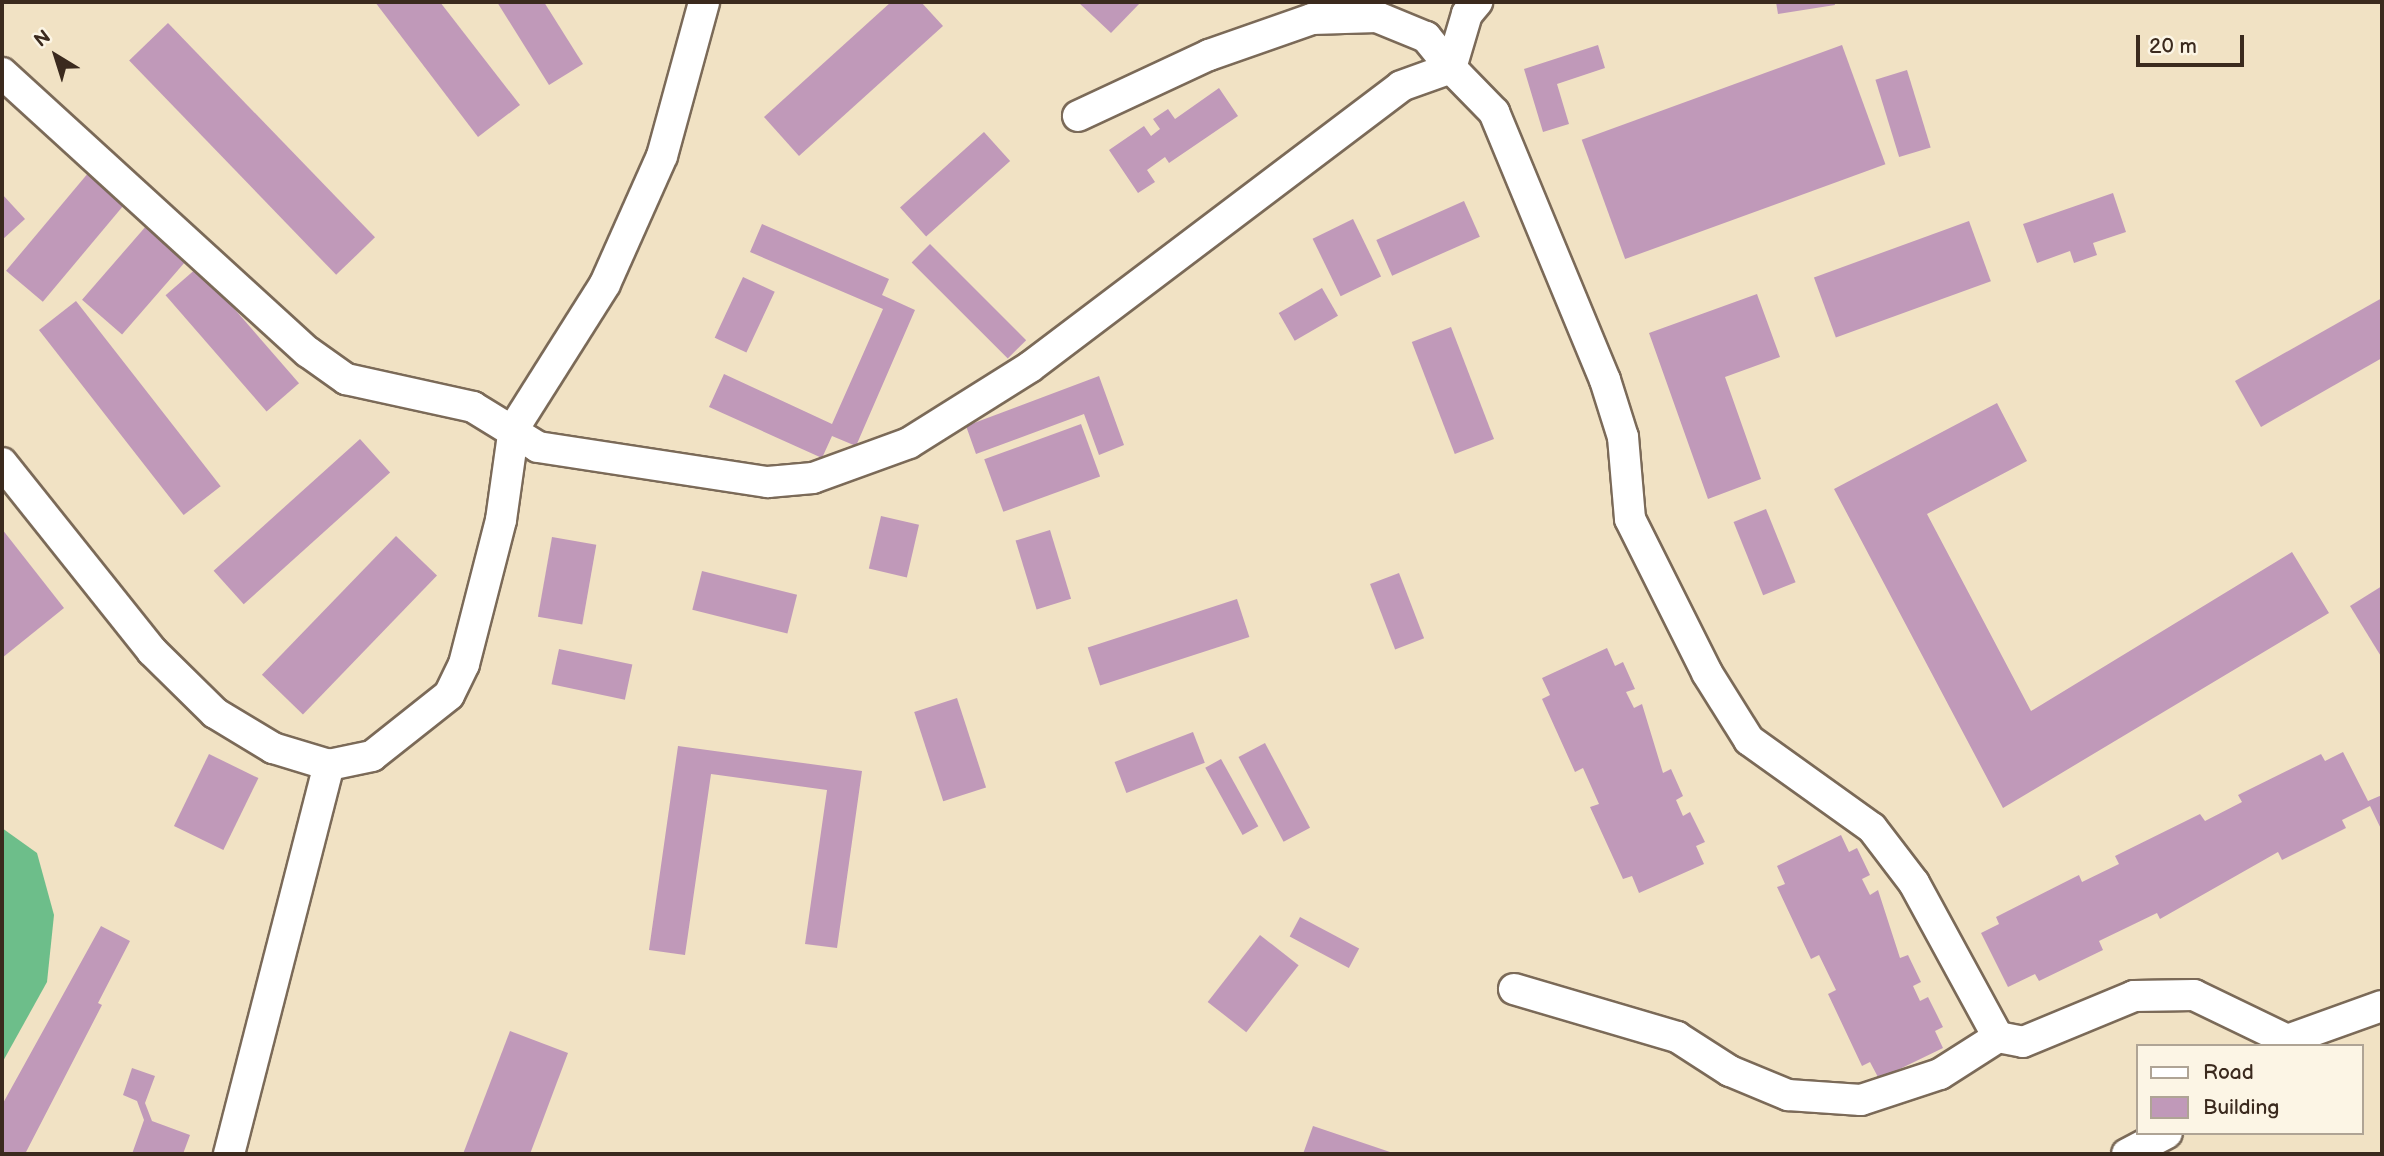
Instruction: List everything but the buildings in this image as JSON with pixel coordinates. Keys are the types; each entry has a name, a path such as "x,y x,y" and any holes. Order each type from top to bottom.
{"street":[{"path":"2,463 152,651 215,713 273,748 329,765 372,756 449,695 464,664 501,520 514,428 605,284 662,156 704,2"},
{"path":"1451,68 1469,6"},
{"path":"1078,116 1209,55 1312,19 1377,17 1426,37 1451,68 1494,111 1605,380 1623,438 1630,519 1707,673 1749,740 1872,828 1914,883 1998,1037"},
{"path":"2,73 308,352 346,379 473,407 514,428 538,447 768,482 813,478 909,443 1030,367 1401,86 1451,68"},
{"path":"229,1154 329,765"},
{"path":"1514,989 1677,1037 1730,1071 1788,1095 1861,1100 1940,1074 1998,1037 2023,1042 2134,996 2194,995 2284,1043 2382,1006"},
{"path":"2127,1154 2163,1135"}],"green space":[{"path":"2,828 37,853 54,915 47,982 2,1063"}]}
